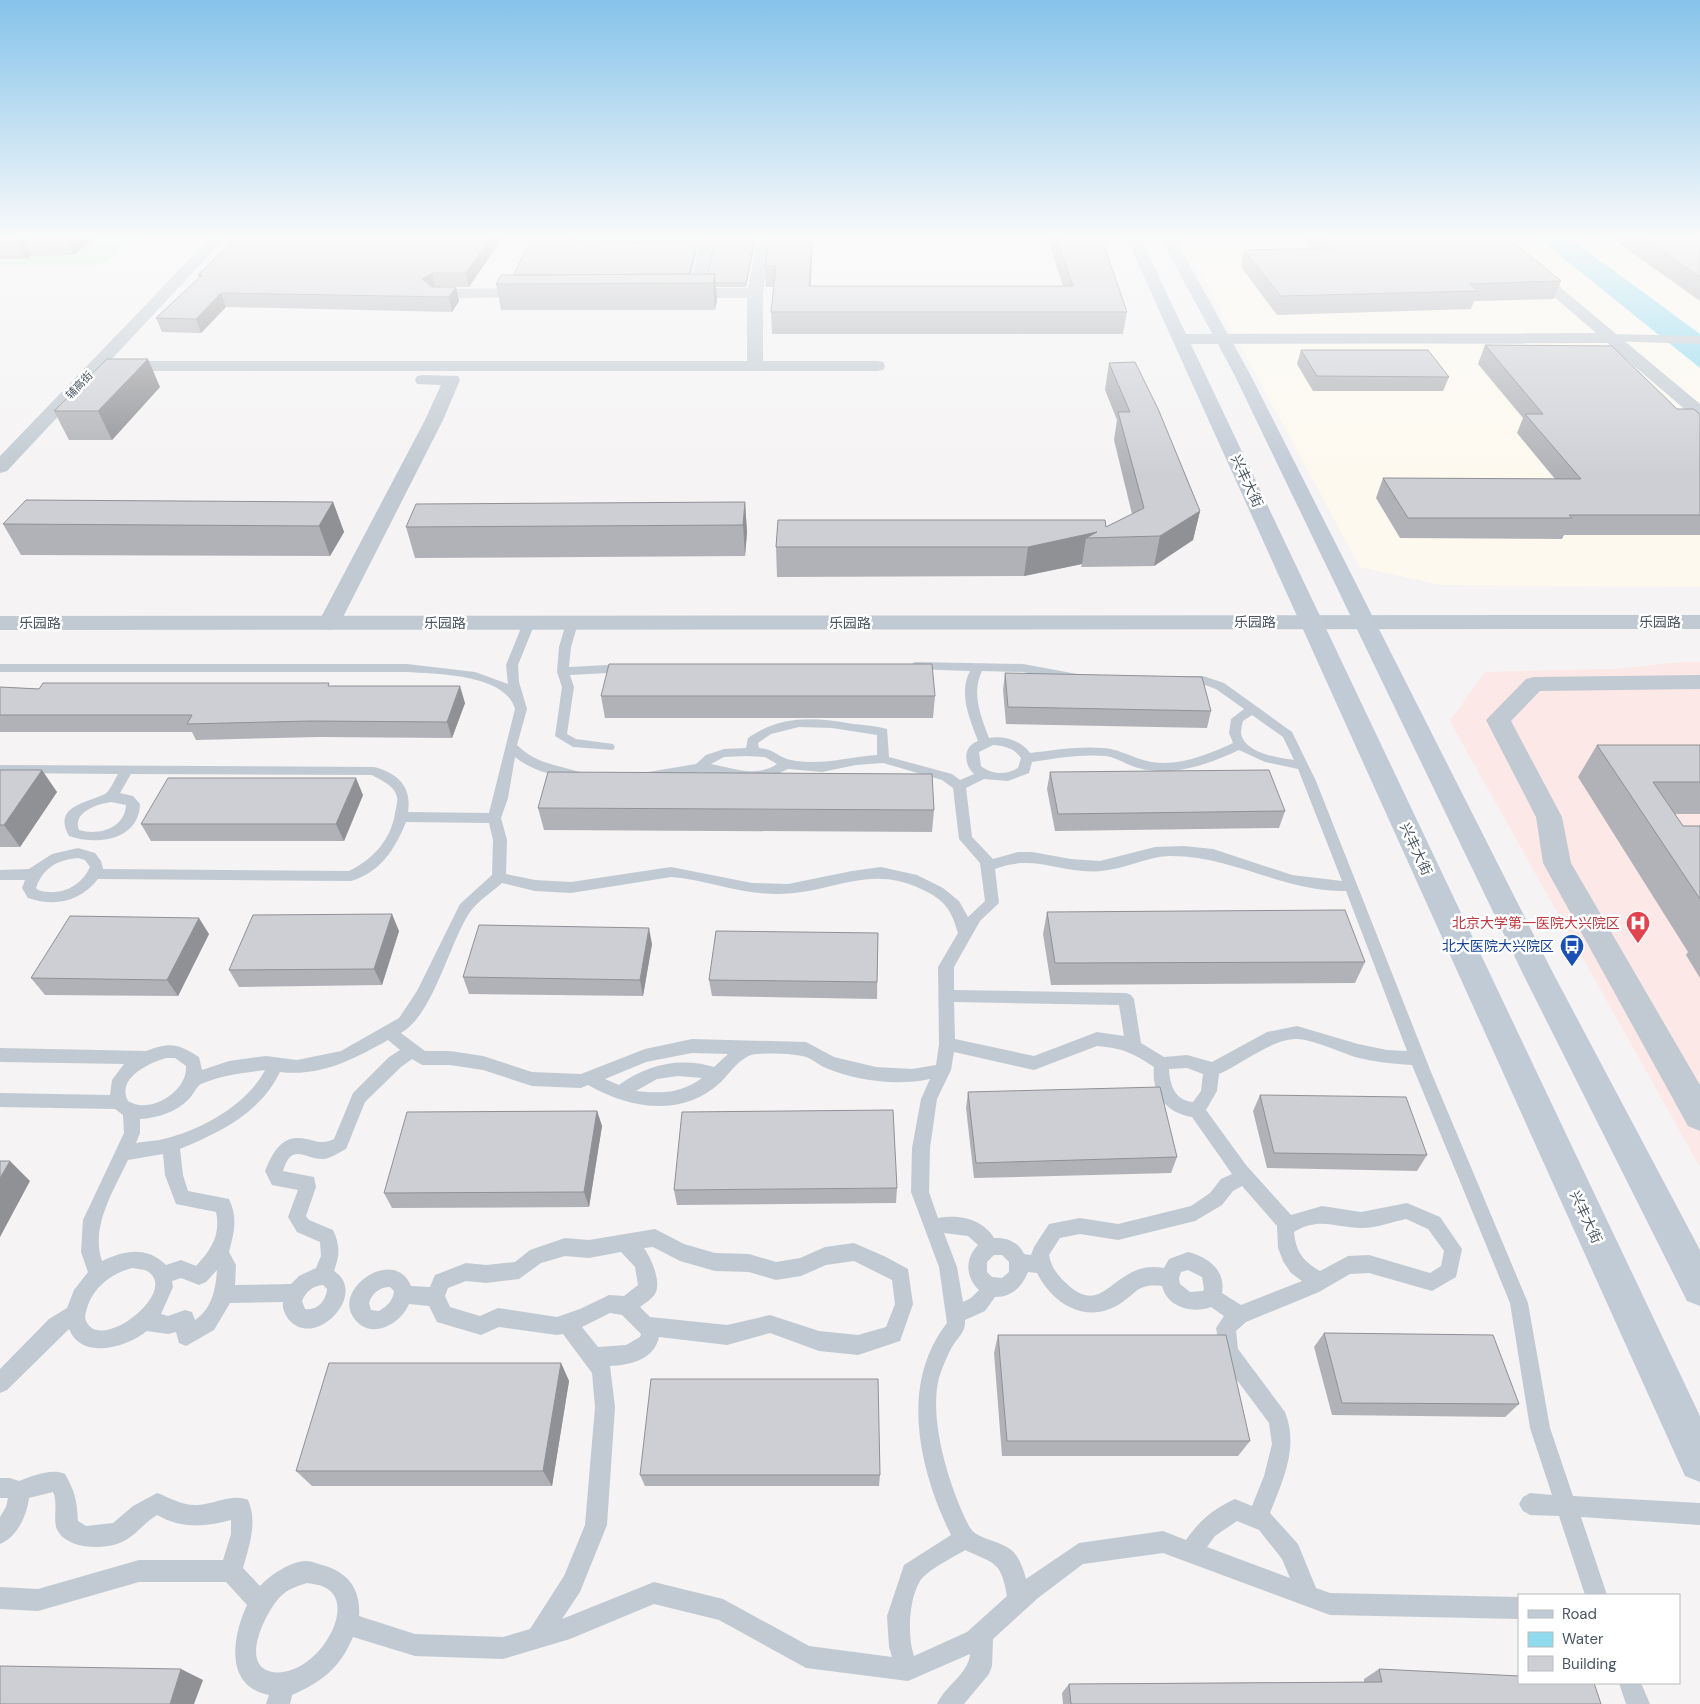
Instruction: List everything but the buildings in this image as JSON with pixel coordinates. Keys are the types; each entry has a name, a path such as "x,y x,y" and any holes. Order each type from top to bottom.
{"main road":[{"name":"兴丰大街","path":"1170,317 1313,622 1415,848 1700,1461"},
{"path":"1211,317 1539,976 1700,1288"}],"street":[{"name":"辅高街","path":"0,467 144,317"},
{"path":"755,317 755,366"},
{"path":"1586,317 1700,413"},
{"path":"1180,339 1611,338 1700,340"},
{"path":"92,372 877,366"},
{"path":"92,372 245,380 452,380 434,420 329,623"},
{"name":"乐园路","path":"0,623 1700,622"},
{"path":"1700,682 1534,684 1498,720 1549,818 1557,864 1700,1116"}],"lane":[{"path":"193,1080 229,1068 276,1064 297,1067 344,1058 405,1023 423,995 465,908 499,877 500,840 494,818 501,798 511,746 521,709 513,682 512,665 528,623"},
{"path":"572,623 565,647 563,672 568,688 561,736 573,742 609,747"},
{"path":"896,666 1023,668 1089,678"},
{"path":"978,667 972,676 971,704 985,743"},
{"path":"0,668 407,668 460,673 492,682 509,690 521,709"},
{"path":"563,672 583,669 637,668"},
{"path":"1174,679 1203,680 1220,686 1288,735 1302,765 1417,1058 1519,1303 1540,1428 1596,1594"},
{"path":"1252,709 1237,719 1235,733 1240,745 1254,756 1286,764 1302,765"},
{"path":"753,752 752,741 761,734 788,724 825,722 857,730 883,732 883,759"},
{"path":"1003,741 1019,747 1027,758 1024,770 1011,777 992,777 977,769 971,757 978,746 985,743 1003,741"},
{"path":"1027,758 1102,752 1121,754 1137,763 1156,767 1181,767 1211,758 1240,745"},
{"path":"511,746 519,756 536,764 561,773 590,777"},
{"path":"700,768 705,761 726,752 768,753 786,764 822,768 856,761 883,759 947,777 959,786"},
{"path":"631,779 700,768 739,776 760,776 777,772 786,764"},
{"path":"0,769 374,772 395,782 404,798 401,817 387,852 368,868 350,876 95,874"},
{"path":"111,797 127,769"},
{"path":"959,786 984,774"},
{"path":"959,786 960,806 966,839 987,861 992,903 975,916 946,966 947,1044 943,1070 929,1099 921,1148 920,1192 948,1267 956,1313 956,1326 946,1339 929,1379 927,1405 929,1435 947,1505 964,1539 1000,1553 1011,1563 1019,1598"},
{"path":"111,797 128,800 133,804 132,816 127,822 110,833 90,838 74,833 70,828 70,822 81,808 101,798 111,797"},
{"path":"401,817 494,818"},
{"path":"80,854 90,838"},
{"path":"988,866 1000,860 1034,855 1072,864 1100,866 1157,852 1193,852 1214,854 1301,882 1324,887 1349,886"},
{"path":"80,854 91,857 96,861 95,874 86,885 71,894 50,898 33,894 29,888 34,873 52,860 62,856 80,854"},
{"path":"499,877 526,885 572,888 598,885 646,874 672,872 725,884 763,889 801,888 840,877 874,871 896,872 922,882 948,897 961,914 965,932"},
{"path":"0,874 34,873"},
{"path":"946,996 1126,998 1134,1046"},
{"path":"388,1032 422,1058 450,1058 483,1063 532,1079 580,1081 645,1056 692,1046 806,1049 830,1064 876,1074 912,1076 943,1070"},
{"path":"1211,1070 1234,1060 1274,1037 1297,1032 1358,1051 1387,1056 1417,1058"},
{"path":"947,1044 1034,1064 1096,1039 1120,1040 1134,1046 1162,1064 1175,1061 1193,1061 1211,1070"},
{"path":"589,1078 608,1090 635,1099 651,1100 684,1096 717,1075 730,1060 754,1047"},
{"path":"322,1276 329,1260 332,1245 327,1236 302,1226 297,1217 308,1183 278,1179 274,1171 278,1159 286,1150 298,1145 324,1151 340,1144 359,1098 395,1062 410,1050"},
{"path":"0,1100 126,1106 142,1113 167,1106 178,1099 193,1080 195,1070 193,1062 183,1054 166,1052 146,1058 130,1069 122,1078 118,1089 126,1106 132,1133 92,1220 90,1252 98,1275"},
{"path":"0,1055 146,1058"},
{"path":"123,1152 171,1145 205,1131 235,1114 260,1093 276,1064"},
{"path":"1162,1064 1161,1070 1167,1096 1179,1107 1197,1110 1243,1176 1289,1226"},
{"path":"620,1094 642,1077 658,1072 699,1069 717,1075"},
{"path":"1197,1110 1210,1090 1212,1083 1211,1070"},
{"path":"163,1275 181,1269 199,1276 220,1254 227,1222 223,1205 182,1198 174,1176 171,1145"},
{"path":"1169,1278 1154,1276 1137,1279 1112,1299 1097,1305 1076,1303 1061,1292 1047,1275 1042,1265 1040,1253 1055,1230 1080,1226 1095,1230 1118,1232 1195,1213 1216,1198 1227,1185 1243,1176"},
{"path":"1257,1519 1274,1476 1282,1444 1278,1419 1229,1353 1226,1328 1239,1314 1312,1286 1348,1265 1369,1264 1432,1282 1449,1271 1453,1248 1434,1223 1407,1211 1361,1220 1322,1214 1299,1220 1285,1228 1286,1245 1295,1267 1320,1281"},
{"path":"933,1228 944,1223 962,1226 980,1233 989,1247"},
{"path":"655,1238 680,1252 715,1262 749,1264 776,1271 801,1267 825,1256 854,1252 880,1263 901,1275 904,1304 893,1334 858,1345 819,1341 770,1324 728,1335 652,1328 645,1326 627,1306 609,1304 584,1317 557,1326 498,1317 482,1326 444,1314 435,1297 442,1281 466,1272 486,1274 519,1270 536,1256 565,1247 589,1249 655,1238"},
{"path":"625,1244 632,1249 646,1268 648,1289 627,1306"},
{"path":"989,1247 1004,1247 1015,1256 1018,1262 1018,1274 1011,1284 998,1287 991,1286 979,1276 976,1262 978,1256 989,1247"},
{"path":"145,1321 168,1325 185,1319 186,1336 207,1323 225,1294 227,1265 220,1254"},
{"path":"132,1259 146,1260 156,1265 163,1275 165,1284 162,1296 145,1321 132,1331 103,1339 90,1337 80,1331 76,1320 76,1313 81,1294 98,1275 118,1263 132,1259"},
{"path":"1018,1262 1042,1265"},
{"path":"1181,1262 1196,1262 1208,1271 1212,1277 1214,1290 1211,1296 1201,1302 1187,1301 1174,1292 1169,1278 1175,1265 1181,1262"},
{"path":"322,1276 334,1281 337,1286 336,1299 328,1311 321,1316 306,1319 295,1313 292,1308 295,1293 307,1281 322,1276"},
{"path":"388,1278 400,1283 404,1294 400,1308 388,1318 374,1321 362,1315 359,1309 360,1298 372,1282 388,1278"},
{"path":"956,1313 968,1311 983,1302 991,1286"},
{"path":"225,1294 295,1293"},
{"path":"404,1294 435,1297"},
{"path":"1211,1296 1239,1314"},
{"path":"336,1299 360,1298"},
{"path":"0,1383 56,1326 76,1313"},
{"path":"538,1637 572,1584 596,1525 605,1407 602,1370 594,1357 566,1323"},
{"path":"594,1357 629,1355 648,1343 652,1328"},
{"path":"0,1533 15,1516 18,1508 8,1491 58,1481 66,1499 67,1527 84,1537 118,1533 140,1513 157,1503 169,1512 192,1517 241,1507 242,1534 232,1571"},
{"path":"1530,1504 1700,1514"},
{"path":"1190,1552 1207,1528 1235,1510 1266,1522 1290,1552 1308,1596"},
{"path":"908,1670 900,1647 898,1616 912,1574 935,1556 964,1539"},
{"path":"348,1624 414,1645 503,1648 570,1628 654,1593 723,1610 806,1657 908,1670 975,1640 1019,1598 1079,1554 1163,1542 1330,1604 1518,1608"},
{"path":"0,1598 38,1600 139,1571 232,1571 260,1603"},
{"path":"307,1572 323,1573 336,1580 345,1591 349,1606 348,1624 342,1642 330,1660 316,1674 280,1695 254,1674 247,1659 245,1640 250,1622 260,1603 274,1587 290,1577 307,1572"},
{"path":"948,1704 981,1666 982,1633"},
{"path":"1630,1684 1638,1704"}],"shaded area":[{"path":"1224,317 1700,317 1700,587 1441,585 1360,567"},
{"name":"北京大学第一医院大兴院区","path":"1700,662 1700,1167 1450,721 1485,672 1615,669"}],"water":[{"path":"1636,317 1676,317 1700,334 1700,368"}],"place":[{"name":"北京大学第一医院大兴院区","path":"1638,944"},
{"name":"北大医院大兴院区","path":"1572,967"}]}
